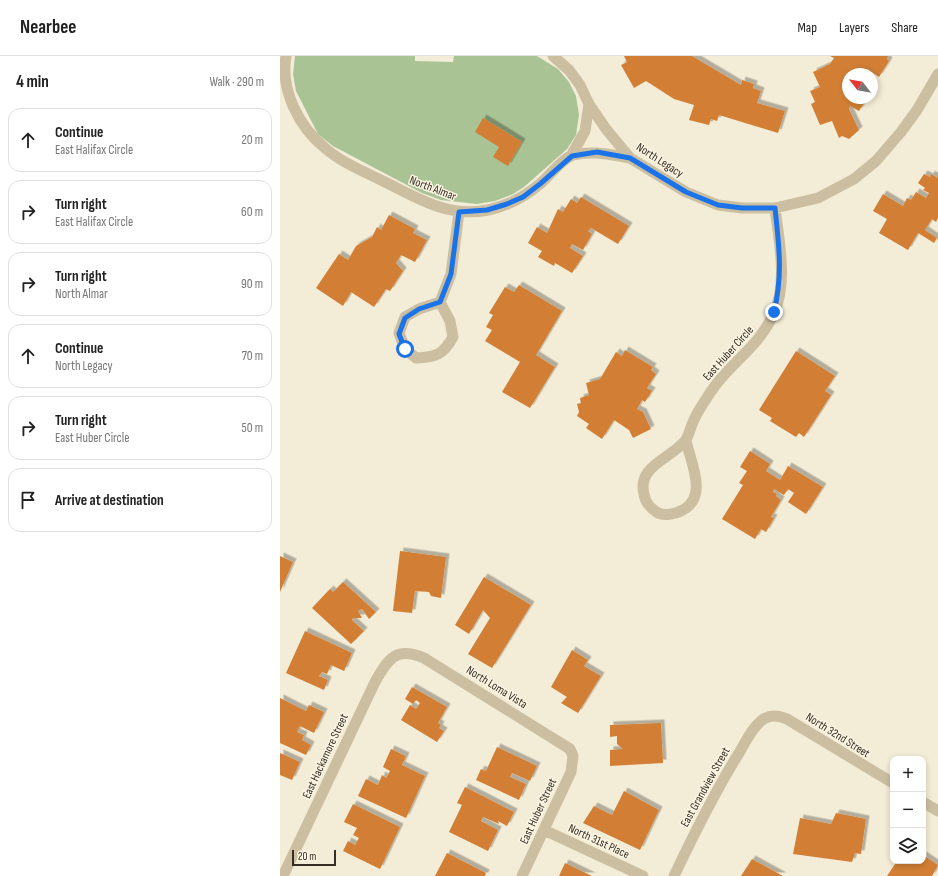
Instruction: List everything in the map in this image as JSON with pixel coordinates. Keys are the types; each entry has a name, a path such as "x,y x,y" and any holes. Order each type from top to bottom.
{"street":[{"name":"North Almar","path":"286,56 284,64 283,98 311,136 325,149 342,160 418,199 439,207 459,212 487,210 507,204 523,197 572,156"},
{"name":"North Legacy","path":"553,56 570,70 580,85 589,104 606,130 630,158 686,192 718,205 742,208 775,208"},
{"path":"775,208 818,198 842,187 876,161 918,110 938,74"},
{"path":"572,156 585,131 589,104"},
{"path":"572,156 597,152 630,158"},
{"name":"East Huber Circle","path":"686,440 693,421 710,392 749,351 763,333 774,312 779,291 781,262 775,208"},
{"path":"440,302 419,309 405,318 399,334 405,349 416,358 432,357 446,350 453,337 450,321 440,302 451,274 459,212"},
{"path":"686,440 696,473 697,492 688,508 675,514 658,513 645,502 642,486 647,472 686,440"},
{"name":"North Loma Vista","path":"400,654 408,653 424,658 564,744 570,749 573,756"},
{"name":"East Hackamore Street","path":"283,876 375,682 387,663 400,654"},
{"name":"North 32nd Street","path":"768,716 787,719 890,781"},
{"name":"East Grandview Street","path":"674,876 701,819 723,779 753,730 768,716"},
{"name":"East Huber Street","path":"522,876 569,776 573,764 573,756"},
{"path":"926,804 938,811"},
{"name":"North 31st Place","path":"544,830 643,876"}],"green space":[{"path":"295,56 415,56 415,61 453,62 454,56 537,56 558,69 569,82 576,96 579,115 576,135 567,149 524,187 513,194 495,201 477,204 441,200 422,193 333,146 318,134 296,91 293,74"}],"building":[{"path":"624,56 692,56 741,85 742,80 754,84 753,88 761,91 757,103 785,111 778,133 719,115 717,121 711,119 709,125 689,120 694,105 674,99 646,81 634,88 621,65 627,62"},
{"path":"830,56 888,56 887,59 889,61 879,77 878,68 842,68 842,104 863,104 859,111 850,106 849,109 859,130 849,139 842,136 839,138 832,121 820,125 811,104 815,102 810,91 820,87 813,72 830,64 834,58"},
{"path":"483,118 522,142 508,166 493,157 499,147 475,132"},
{"path":"924,174 930,177 931,174 938,178 938,218 936,222 932,219 925,230 937,238 934,243 918,233 908,250 879,233 887,219 873,211 883,194 903,206 907,198 911,200 916,192 926,198 929,193 923,190 925,188 918,183"},
{"path":"581,197 629,226 618,244 591,228 588,231 592,234 583,250 572,244 570,248 583,256 572,273 555,263 554,266 538,257 542,251 528,243 537,227 547,233 558,209 563,212 571,199 577,203"},
{"path":"389,215 415,229 413,233 427,240 415,262 401,255 396,263 403,271 390,291 386,289 374,307 351,292 343,306 316,288 339,254 348,260 356,246 372,237 377,227 381,230"},
{"path":"519,285 562,311 536,355 555,367 530,408 502,392 520,362 485,341 492,330 486,327 493,315 489,313 505,287 514,292"},
{"path":"625,350 653,367 651,370 656,374 647,388 652,391 645,402 642,400 637,409 643,412 651,429 633,438 629,430 614,420 602,439 586,428 589,424 577,416 579,412 577,404 581,403 580,398 589,395 586,383 600,379 616,352 622,356"},
{"path":"796,351 835,376 825,391 831,395 804,437 799,433 796,437 770,421 772,418 759,410"},
{"path":"750,451 770,464 766,471 780,480 788,466 823,487 806,514 788,502 794,493 788,489 784,495 774,489 773,492 777,494 776,496 781,500 771,517 774,518 766,532 761,529 755,539 722,519 743,485 739,483 747,471 740,467"},
{"path":"400,551 446,557 441,598 431,596 429,592 415,591 412,613 393,611"},
{"path":"280,556 293,562 280,592"},
{"path":"484,577 531,605 492,668 468,654 490,618 483,610 469,634 455,625"},
{"path":"343,582 376,612 369,619 362,609 358,611 362,618 353,618 352,620 364,631 351,644 312,608 330,589 333,592"},
{"path":"305,631 352,653 344,671 331,665 327,674 322,672 319,676 328,680 324,690 286,673"},
{"path":"572,650 588,660 584,666 601,676 578,713 561,703 567,697 551,687"},
{"path":"412,687 447,707 438,723 441,725 439,728 444,731 437,742 401,720 410,705 416,709 420,703 416,700 413,704 405,699"},
{"path":"280,698 306,711 309,705 324,712 314,733 300,726 297,732 304,735 302,740 311,745 306,755 280,743"},
{"path":"661,723 663,763 610,766 610,750 623,749 617,744 617,736 610,737 610,725"},
{"path":"497,747 537,766 530,781 512,773 510,777 526,784 519,800 476,780 481,769 486,771"},
{"path":"391,749 406,756 402,765 425,776 406,818 358,796 366,779 378,785 382,775 386,778 390,771 383,767"},
{"path":"280,753 300,762 292,780 280,775"},
{"path":"465,787 514,812 507,826 498,821 499,824 483,817 481,821 498,830 488,851 449,832 462,805 457,803"},
{"path":"624,791 659,810 640,850 583,823 594,806 612,815"},
{"path":"353,804 400,827 380,869 343,851 348,841 355,845 359,838 353,835 357,828 344,822"},
{"path":"836,813 866,819 861,854 855,853 852,862 793,854 800,818 831,824"},
{"path":"447,853 486,873 485,876 435,876"},
{"path":"926,857 938,865 932,876 887,876 895,864 926,864"},
{"path":"752,859 783,876 741,876"},
{"path":"565,863 592,876 559,876"}],"route":[{"path":"405,349 399,334 405,318 419,309 440,302 451,274 459,212 487,210 507,204 523,197 572,156 597,152 630,158 656,176 686,192 718,205 742,208 775,208 781,262 779,291 774,312"}]}
